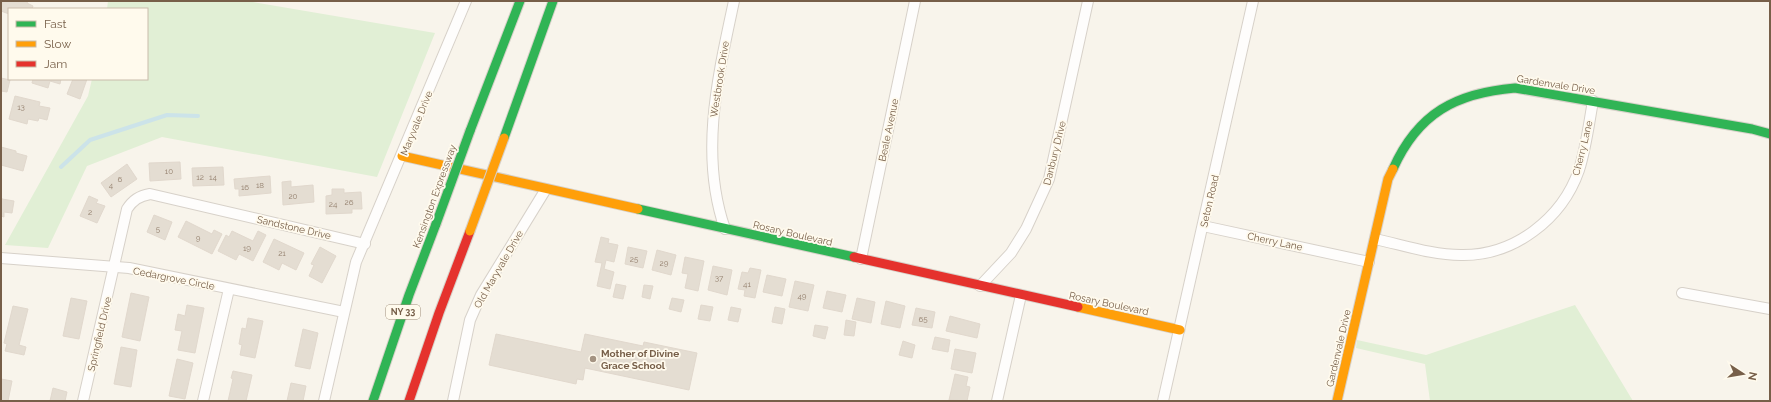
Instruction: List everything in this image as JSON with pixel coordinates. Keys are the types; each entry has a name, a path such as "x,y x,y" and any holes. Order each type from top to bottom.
{"main road":[{"name":"Kensington Expressway","path":"373,401 409,295 520,1"},
{"path":"409,401 439,313 553,1"},
{"name":"Gardenvale Drive","path":"1337,401 1388,180 1396,159 1407,141 1421,124 1438,111 1456,100 1475,93 1497,89 1528,89 1752,129 1770,134"},
{"name":"Rosary Boulevard","path":"402,156 1180,330"}],"street":[{"name":"Maryvale Drive","path":"365,244 466,1"},
{"name":"Westbrook Drive","path":"725,229 717,203 712,161 713,123 716,94 734,1"},
{"name":"Beale Avenue","path":"862,259 915,1"},
{"name":"Danbury Drive","path":"980,286 1011,253 1026,229 1049,179 1088,1"},
{"name":"Seton Road","path":"1163,401 1253,1"},
{"name":"Cherry Lane","path":"1375,239 1446,254 1463,255 1480,254 1500,249 1530,234 1552,216 1571,189 1579,169 1593,101"},
{"name":"Old Maryvale Drive","path":"453,401 470,320 481,295 546,189"},
{"name":"Sandstone Drive","path":"114,267 127,210 131,203 137,198 150,194 365,244"},
{"name":"Cherry Lane","path":"1203,226 1369,262"},
{"path":"324,401 356,262 365,244"},
{"name":"Cedargrove Circle","path":"1,258 129,268 344,312"},
{"name":"Springfield Drive","path":"83,401 114,267"},
{"path":"203,401 229,289"},
{"path":"1682,293 1770,309"},
{"path":"997,401 1021,295"}],"green space":[{"path":"108,1 247,1 435,33 377,177 162,137 87,166 48,248 5,245 88,96 92,80 148,80 148,8 107,8"},
{"path":"1575,305 1633,401 1430,401 1425,364 1356,348 1357,340 1426,355"}],"building":[{"path":"2,1 28,1 27,3 33,6 32,8 8,8 8,14 1,11"},
{"path":"1,78 10,80 7,92 1,91"},
{"path":"33,80 61,80 60,84 50,81 48,88 32,83"},
{"path":"73,80 87,80 80,99 67,94"},
{"path":"15,96 40,102 39,106 50,108 47,120 39,118 38,121 28,119 27,124 9,119"},
{"path":"1,147 27,156 23,171 1,165"},
{"path":"180,162 181,179 150,181 149,163"},
{"path":"127,164 137,179 111,197 101,183"},
{"path":"223,167 224,185 193,186 192,168"},
{"path":"270,176 271,193 239,196 239,189 235,189 234,179"},
{"path":"291,181 291,187 313,185 314,202 283,205 282,182"},
{"path":"332,189 344,189 344,193 361,192 362,209 352,209 352,213 326,214 326,196 332,195"},
{"path":"89,196 98,200 96,203 105,206 97,223 80,216"},
{"path":"1,197 2,199 14,201 12,213 4,212 4,217 1,216"},
{"path":"154,215 172,222 165,240 147,232"},
{"path":"186,221 212,234 214,230 222,234 212,254 178,237"},
{"path":"232,231 253,241 258,231 266,235 253,261 239,254 236,260 218,251 226,235 229,237"},
{"path":"601,237 609,239 608,243 618,245 614,262 606,260 604,269 614,272 610,289 597,286 602,263 595,262"},
{"path":"274,239 304,253 296,270 282,263 279,270 263,262"},
{"path":"320,247 336,256 322,283 309,276 314,265 311,264"},
{"path":"628,247 647,251 643,268 625,264"},
{"path":"657,250 676,255 671,275 652,270"},
{"path":"685,257 704,261 698,291 685,288 688,274 682,273"},
{"path":"713,266 732,270 727,295 708,290"},
{"path":"750,268 761,270 755,298 744,296 745,290 738,289 742,272 748,273"},
{"path":"767,275 786,279 782,296 763,292"},
{"path":"795,281 814,285 808,311 789,307"},
{"path":"616,284 626,286 623,299 613,297"},
{"path":"644,285 653,286 650,299 642,297"},
{"path":"827,291 846,295 842,312 823,308"},
{"path":"131,293 149,297 140,341 122,337"},
{"path":"71,298 87,301 79,339 63,336"},
{"path":"672,298 684,300 681,312 669,309"},
{"path":"857,298 875,302 871,323 852,319"},
{"path":"886,301 905,306 900,328 881,324"},
{"path":"187,305 204,308 195,353 178,350 182,331 175,330 178,314 185,316"},
{"path":"701,305 713,307 710,321 698,319"},
{"path":"13,306 28,309 19,345 26,347 24,355 5,351 7,344 4,343"},
{"path":"731,307 741,309 738,322 728,320"},
{"path":"775,307 785,309 782,324 772,322"},
{"path":"916,308 935,312 932,328 912,325"},
{"path":"950,316 980,324 977,338 946,331"},
{"path":"248,318 263,321 255,358 240,355 242,345 239,344 242,328 246,329"},
{"path":"846,320 856,322 854,336 844,335"},
{"path":"815,325 828,327 825,339 813,336"},
{"path":"303,329 318,333 310,369 295,366"},
{"name":"Mother of Divine Grace School","path":"496,334 581,352 585,334 643,346 644,342 697,353 689,390 585,368 583,380 577,379 576,384 489,365"},
{"path":"935,337 950,340 948,352 932,349"},
{"path":"903,341 915,345 912,358 899,355"},
{"path":"121,347 137,350 131,387 114,384"},
{"path":"955,349 976,353 972,373 951,369"},
{"path":"177,359 193,363 185,399 169,396"},
{"path":"233,371 252,375 246,401 228,401 233,379 231,378"},
{"path":"955,374 968,377 966,386 970,387 967,401 949,400"},
{"path":"1,379 12,381 8,401 1,401"},
{"path":"291,383 306,386 303,401 287,401"},
{"path":"53,388 67,392 65,401 50,401"}],"waterway":[{"path":"61,167 90,140 167,115 198,116"}],"traffic: fast":[{"path":"470,131 520,1"},
{"path":"504,138 553,1"},
{"path":"1393,169 1414,133 1441,109 1457,101 1475,95 1515,88 1752,129 1770,134"},
{"path":"436,224 470,131"},
{"path":"638,209 854,257"},
{"path":"373,401 409,295 436,224"}],"traffic: slow":[{"path":"470,231 504,138"},
{"path":"402,156 638,209"},
{"path":"1337,401 1388,179 1393,169"},
{"path":"1078,307 1180,330"}],"traffic: jam":[{"path":"409,401 439,313 470,231"},
{"path":"854,257 1078,307"}],"place":[{"name":"Mother of Divine Grace School","path":"593,359"}]}
